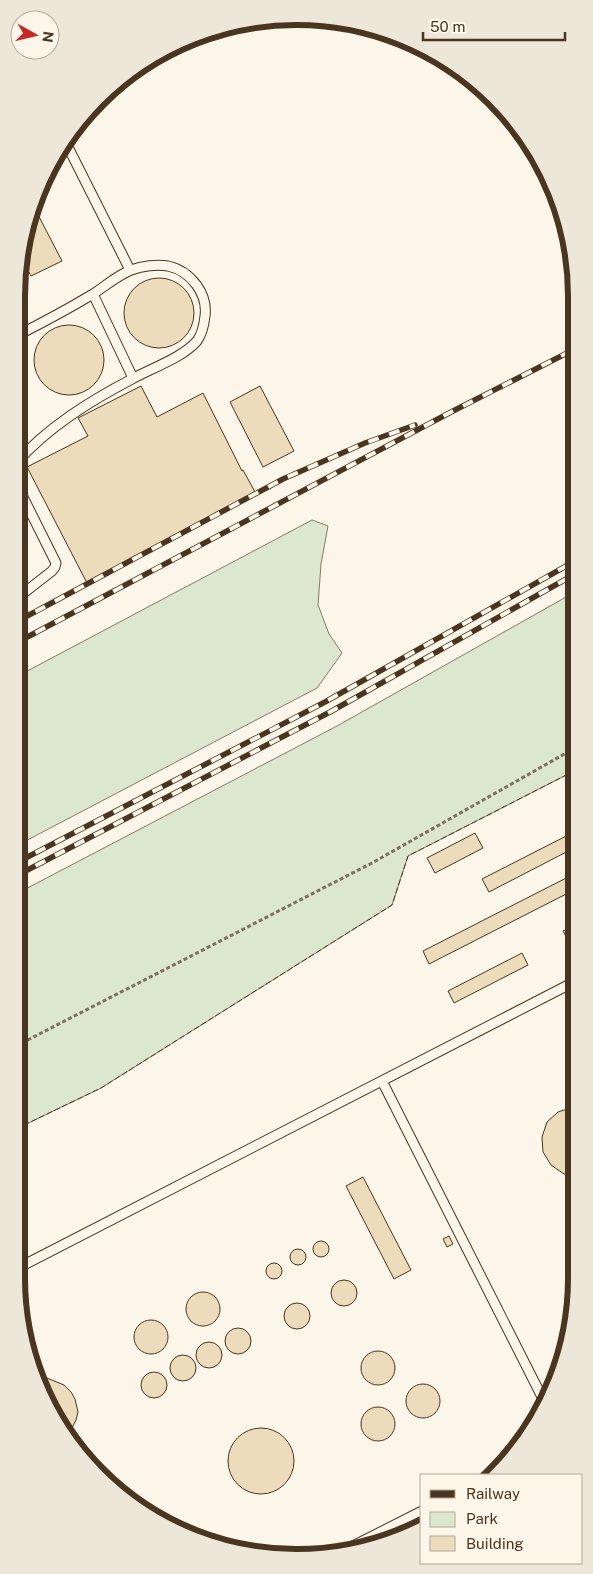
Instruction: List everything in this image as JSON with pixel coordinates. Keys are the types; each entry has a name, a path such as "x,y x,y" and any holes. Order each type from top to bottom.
{"lane":[{"path":"69,149 130,270"},
{"path":"25,330 93,294 130,270 153,266 169,266 184,272 195,282 203,296 206,311 204,326 198,340 186,351 80,408 25,452"},
{"path":"93,294 133,378"},
{"path":"25,501 56,562 52,571 25,592"},
{"path":"25,1264 568,984"},
{"path":"382,1081 541,1395"},
{"path":"363,1541 420,1512"}],"path":[{"path":"25,1041 372,863 568,753"}],"green space":[{"path":"312,520 328,526 321,564 318,605 329,634 342,653 317,688 25,841 25,672"},
{"path":"568,596 568,774 408,856 392,905 101,1088 25,1125 25,889 337,726"}],"building":[{"path":"38,214 62,261 31,276 27,268 27,261"},
{"path":"166,278 179,284 188,293 192,299 194,313 192,327 184,338 173,346 152,348 145,346 134,338 126,327 124,306 126,299 134,288 145,280"},
{"path":"62,325 76,325 89,331 98,340 104,353 102,373 94,385 76,395 62,395 49,389 40,380 34,367 34,353 40,340 49,331"},
{"path":"141,386 157,417 203,393 242,471 255,492 87,583 27,467 88,436 78,418"},
{"path":"260,386 294,451 263,467 230,402"},
{"path":"475,833 483,848 435,873 427,858"},
{"path":"568,835 568,851 489,892 482,879"},
{"path":"568,877 568,893 429,964 423,951"},
{"path":"568,929 568,940 563,931"},
{"path":"522,953 528,965 454,1003 448,991"},
{"path":"568,1109 568,1174 564,1174 551,1165 543,1152 542,1137 547,1122 558,1112"},
{"path":"363,1177 411,1270 394,1279 346,1186"},
{"path":"449,1236 453,1244 447,1247 443,1239"},
{"path":"318,1241 324,1241 329,1246 327,1255 318,1257 313,1252 313,1246"},
{"path":"295,1249 301,1249 306,1254 304,1263 295,1265 290,1260 290,1254"},
{"path":"271,1263 277,1263 282,1268 280,1277 271,1279 266,1274 266,1268"},
{"path":"344,1280 353,1284 357,1293 353,1302 344,1306 335,1302 331,1293 335,1284"},
{"path":"203,1292 210,1293 215,1297 219,1302 219,1316 215,1321 210,1325 203,1326 196,1325 191,1321 187,1316 186,1309 187,1302 191,1297 196,1293"},
{"path":"297,1303 306,1307 310,1316 306,1325 297,1329 288,1325 284,1316 288,1307"},
{"path":"151,1320 158,1321 163,1325 167,1330 167,1344 163,1349 158,1353 151,1354 144,1353 139,1349 135,1344 134,1337 135,1330 139,1325 144,1321"},
{"path":"238,1328 247,1332 251,1341 247,1350 238,1354 229,1350 225,1341 229,1332"},
{"path":"209,1342 218,1346 222,1355 218,1364 209,1368 200,1364 196,1355 200,1346"},
{"path":"378,1351 385,1352 390,1356 394,1361 394,1375 390,1380 385,1384 378,1385 371,1384 366,1380 362,1375 361,1368 362,1361 366,1356 371,1352"},
{"path":"183,1355 192,1359 196,1368 192,1377 183,1381 174,1377 170,1368 174,1359"},
{"path":"154,1372 163,1376 167,1385 163,1394 154,1398 145,1394 141,1385 145,1376"},
{"path":"45,1378 64,1385 75,1399 78,1412 72,1429 53,1398"},
{"path":"423,1384 430,1385 435,1389 439,1394 439,1408 435,1413 430,1417 423,1418 416,1417 411,1413 407,1408 406,1401 407,1394 411,1389 416,1385"},
{"path":"378,1407 385,1408 390,1412 394,1417 394,1431 390,1436 385,1440 378,1441 371,1440 366,1436 362,1431 361,1424 362,1417 366,1412 371,1408"},
{"path":"254,1428 268,1428 280,1433 289,1442 294,1454 292,1474 285,1485 268,1494 254,1494 242,1489 233,1480 228,1468 228,1454 233,1442 242,1433"}],"railway":[{"path":"25,638 453,411 568,353"},
{"path":"25,617 283,479 365,443 415,425"},
{"path":"25,858 325,702 568,565"},
{"path":"25,871 330,712 568,578"}],"fence":[{"path":"25,1125 101,1088 392,905 408,856 568,774"}]}
